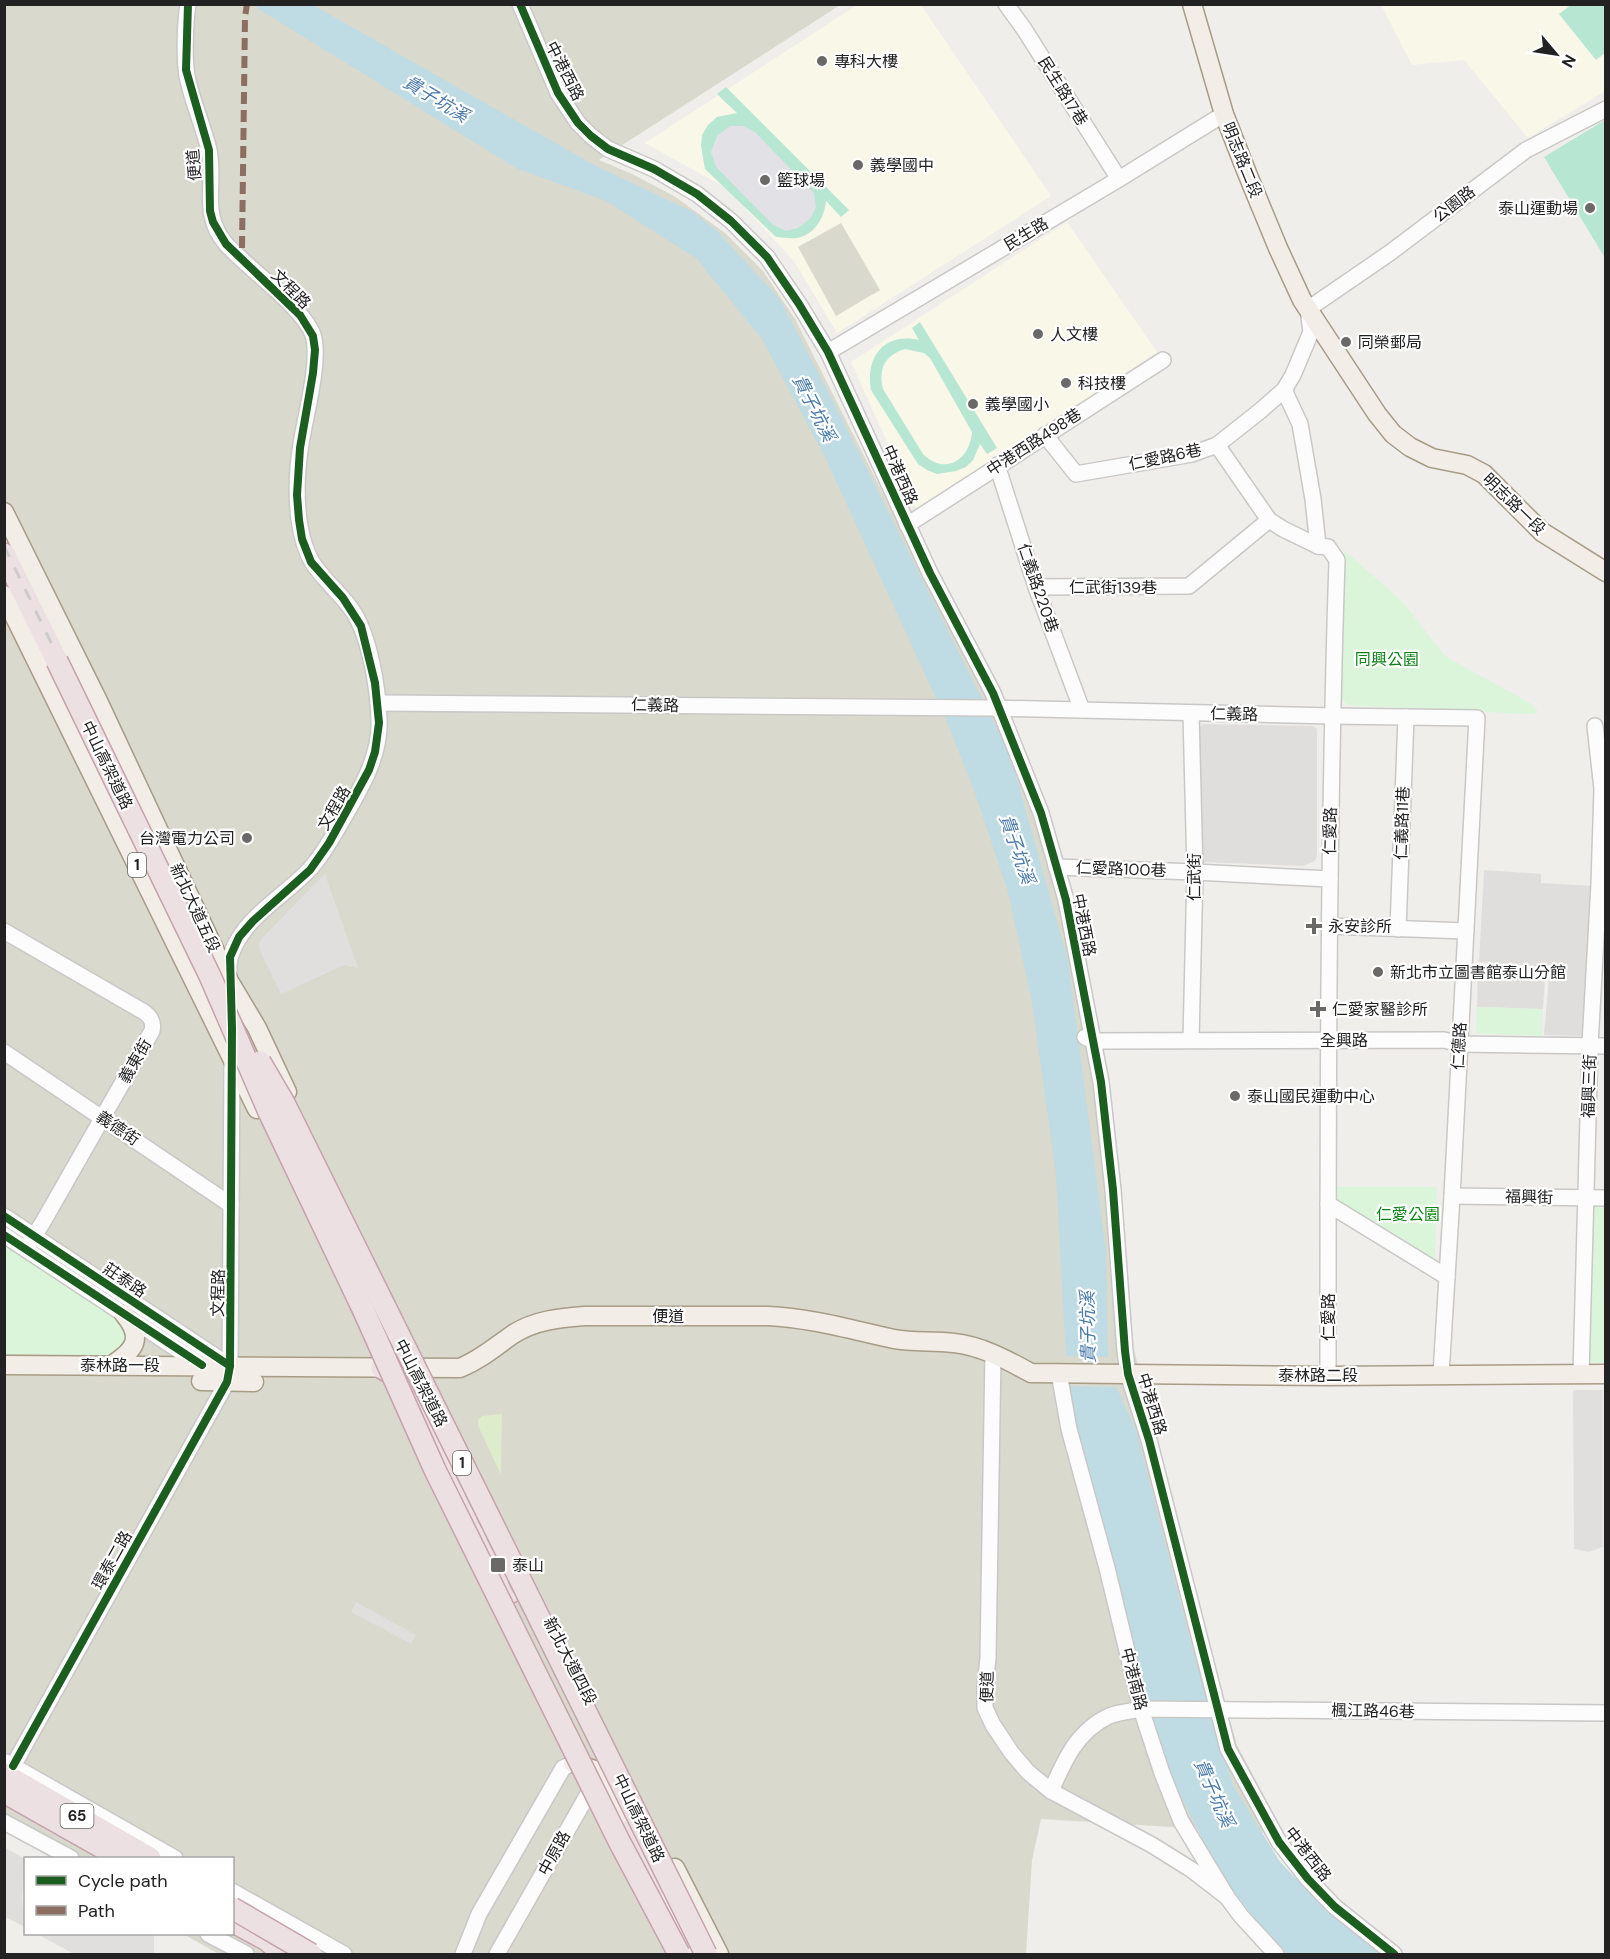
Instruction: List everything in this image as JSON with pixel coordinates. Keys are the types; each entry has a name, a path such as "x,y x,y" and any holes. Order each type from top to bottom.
{"highway":[{"name":"中山高架道路","path":"4,554 57,662 284,1103 414,1370 706,1954"},
{"name":"中山高架道路","path":"220,978 269,1112 363,1309 435,1470 619,1841 679,1954"},
{"path":"379,1366 414,1375 512,1592 690,1954"},
{"name":"65","path":"7,1767 148,1857"},
{"path":"4,1792 97,1853 116,1857"},
{"name":"65","path":"4,1809 97,1853"},
{"path":"631,1830 701,1954"},
{"path":"234,1909 311,1954"},
{"path":"234,1923 266,1947 322,1954"},
{"path":"229,1935 283,1954"}],"main road":[{"name":"明志路二段","path":"1192,4 1224,114 1274,238 1308,309"},
{"name":"明志路一段","path":"1308,309 1371,406 1393,434 1420,453 1476,468 1491,480 1542,532 1605,572"},
{"name":"新北大道五段","path":"4,512 98,701 220,978 257,1028 332,1183 414,1375"},
{"name":"新北大道五段","path":"4,595 232,1056 379,1366"},
{"path":"76,741 89,755 97,756 104,751 112,733"},
{"path":"299,1198 306,1183 311,1180 322,1178 332,1183"},
{"path":"112,1365 128,1354 133,1346 135,1333 132,1324 124,1314"},
{"name":"便道","path":"414,1375 460,1368 475,1362 515,1333 538,1323 556,1318 585,1316 797,1317 915,1342 953,1342 972,1346 1031,1373"},
{"name":"泰林路一段","path":"4,1365 112,1365 229,1374 379,1366"},
{"name":"1","path":"379,1366 478,1574 670,1954"},
{"name":"泰林路二段","path":"1031,1373 1328,1376 1605,1374"},
{"name":"泰林路一段","path":"229,1374 254,1382"},
{"name":"新北大道四段","path":"414,1375 620,1759 719,1954"},
{"path":"573,1763 601,1772 690,1954"}],"street":[{"name":"便道","path":"188,4 186,70 209,150 210,210 213,222 226,244 255,273"},
{"name":"中港西路","path":"520,4 558,93 578,123 608,149 663,174 697,195 731,221 767,257 799,304 828,351 907,525 995,708 1041,813 1066,900 1088,1039 1101,1082 1113,1190 1125,1352 1122,1374 1149,1440 1215,1709 1228,1749 1279,1842 1308,1880 1335,1907 1394,1954"},
{"name":"民生路17巷","path":"1006,4 1119,179"},
{"name":"公園路","path":"1308,309 1391,252 1526,150 1605,109"},
{"name":"民生路","path":"828,351 1119,179 1224,114"},
{"name":"文程路","path":"229,1374 232,1056 220,978 239,937 253,921 310,870 329,843 363,785 375,752 379,723 375,683 361,626 343,598 312,562 302,539 297,495 300,448 313,373 315,350 313,336 300,315 255,273"},
{"path":"1308,309 1311,332 1293,375 1284,390 1300,424 1313,499 1318,546"},
{"name":"中港西路498巷","path":"907,525 1163,360"},
{"name":"仁愛路6巷","path":"1045,435 1076,474 1192,454 1217,445 1284,390"},
{"path":"1217,445 1269,520"},
{"name":"仁義路220巷","path":"997,465 1036,587 1082,710"},
{"name":"仁愛路","path":"1269,520 1318,546 1328,547 1337,560 1329,927 1328,1376"},
{"name":"仁武街139巷","path":"1036,587 1189,586 1269,520"},
{"name":"仁義路","path":"378,703 932,707 1477,718"},
{"name":"仁武街","path":"1191,713 1195,872 1191,1040"},
{"name":"仁義路11巷","path":"1398,929 1406,717"},
{"name":"仁德路","path":"1441,1374 1477,718"},
{"name":"福興三街","path":"1581,1374 1585,1198 1598,1046 1602,789 1595,726"},
{"name":"仁愛路100巷","path":"1056,867 1330,879"},
{"path":"1329,927 1466,932"},
{"name":"義東街","path":"4,932 144,1012 152,1020 152,1031 26,1249"},
{"name":"全興路","path":"1088,1039 1444,1040 1460,1044 1598,1046"},
{"name":"義德街","path":"4,1052 231,1204"},
{"name":"福興街","path":"1452,1196 1605,1198"},
{"path":"1328,1204 1447,1277"},
{"name":"莊泰路","path":"4,1216 229,1374"},
{"name":"莊泰路","path":"4,1235 124,1314 202,1373"},
{"name":"便道","path":"993,1354 988,1658 985,1686 986,1708 993,1725 1028,1772 1051,1791 1152,1845 1192,1870 1227,1897"},
{"name":"中港南路","path":"1062,1373 1070,1429 1162,1773 1181,1821 1227,1897 1240,1916 1276,1954"},
{"name":"環泰二路","path":"7,1767 229,1374"},
{"name":"楓江路46巷","path":"1051,1791 1066,1757 1084,1732 1110,1715 1145,1709 1605,1713"},
{"name":"中原路","path":"497,1954 587,1793 601,1772 620,1759"},
{"path":"463,1954 479,1914 551,1788 563,1768 573,1763"},
{"path":"7,1767 173,1857"},
{"path":"4,1822 69,1857"},
{"path":"234,1892 344,1954"},
{"path":"210,1935 246,1954"}],"shaded area":[{"path":"5,5 840,5 599,160 674,196 725,233 763,271 795,319 1008,741 1037,829 1108,1082 1134,1350 1237,1745 1284,1834 1041,1819 1032,1860 1026,1954 219,1954 185,1935 234,1935 234,1857 50,1857 5,1831"},
{"name":"義學國中","path":"857,5 921,5 1051,196 837,333 794,261 726,188 645,143"},
{"path":"1381,5 1605,5 1605,91 1528,138 1464,60 1412,65"},
{"name":"籃球場","path":"730,126 743,126 755,132 814,193 816,207 811,218 798,228 786,231 773,225 716,167 711,152 717,136"},
{"name":"義學國小","path":"1067,222 1157,352 917,509 888,449 889,446 851,362"},
{"path":"841,223 880,290 836,316 798,247"},
{"path":"1202,724 1313,726 1317,729 1317,856 1315,861 1303,866 1203,862 1198,856 1199,729"},
{"path":"1484,870 1541,874 1541,883 1595,886 1587,1031 1581,1036 1544,1035 1549,978 1536,977 1536,966 1479,962"},
{"path":"325,874 358,968 344,965 281,994 260,951 259,944 262,938"},
{"path":"1478,965 1535,969 1534,979 1545,979 1543,1009 1477,1007"},
{"path":"1573,1390 1602,1390 1602,1547 1589,1552 1574,1549"},
{"path":"1602,1390 1605,1390 1606,1547 1602,1547"},
{"path":"356,1602 416,1635 411,1644 351,1612"},
{"path":"4,1847 24,1858 22,1899 24,1926 5,1917"},
{"path":"39,1935 154,1935 154,1954 74,1954"}],"green space":[{"path":"1572,4 1605,5 1605,53 1596,60 1559,14"},
{"path":"726,87 849,210 841,217 826,201 820,220 808,234 794,238 776,237 705,169 701,146 702,135 717,117 737,113 717,94"},
{"name":"泰山運動場","path":"1605,120 1605,258 1544,157"},
{"path":"920,322 997,448 987,454 980,444 973,460 966,467 956,471 937,474 918,464 871,390 871,367 880,349 896,340 907,338 919,340 912,328","holes":["905,349 924,353 930,358 972,432 967,450 955,462 948,464 931,461 923,454 883,389 882,369 892,355"]},
{"name":"同興公園","path":"1346,552 1402,601 1445,656 1533,705 1537,713 1348,705 1339,697 1340,556"},
{"path":"1477,1007 1543,1009 1542,1036 1476,1033"},
{"name":"仁愛公園","path":"1335,1187 1437,1187 1435,1261 1335,1201"},
{"path":"1590,1206 1605,1207 1605,1363 1586,1362"},
{"path":"4,1244 122,1321 127,1327 128,1347 111,1355 5,1354"},
{"path":"502,1414 501,1475 478,1426 478,1420 482,1416"}],"water":[{"path":"259,5 313,5 594,165 693,212 715,229 779,298 1010,755 1068,961 1106,1252 1108,1357 1066,1356 1056,1174 1032,1002 1008,892 976,796 947,722 824,455 762,339 696,258 606,201 516,168 257,8"},
{"path":"1067,1386 1116,1387 1136,1430 1196,1663 1233,1785 1280,1862 1312,1895 1380,1954 1286,1954 1258,1923 1218,1871 1166,1766"}],"waterway":[{"name":"貴子坑溪","path":"1089,1353 1089,1367"}],"railway":[{"path":"4,546 500,1564 696,1954"}],"marked path":[{"path":"242,248 247,4"}],"cycle path":[{"path":"13,1766 227,1382 230,1366 232,1028 230,957 239,937 253,921 310,870 329,843 369,770 375,752 379,723 375,683 361,626 343,598 311,562 302,539 297,495 300,448 313,373 315,350 313,336 300,315 226,244 213,222 210,211 209,150 186,70 188,4"},
{"path":"520,4 558,93 578,123 608,149 654,169 697,194 731,221 767,257 828,352 930,573 993,693 1041,813 1066,900 1101,1082 1113,1190 1128,1374 1149,1440 1228,1749 1279,1842 1308,1879 1335,1907 1394,1954"},
{"path":"4,1216 230,1366"},
{"path":"4,1235 202,1365"}],"place":[{"name":"專科大樓","path":"822,61"},
{"name":"義學國中","path":"858,165"},
{"name":"籃球場","path":"765,180"},
{"name":"泰山運動場","path":"1590,208"},
{"name":"人文樓","path":"1038,334"},
{"name":"同榮郵局","path":"1346,342"},
{"name":"科技樓","path":"1066,383"},
{"name":"義學國小","path":"973,404"},
{"name":"台灣電力公司","path":"247,838"},
{"name":"永安診所","path":"1314,926"},
{"name":"新北市立圖書館泰山分館","path":"1378,972"},
{"name":"仁愛家醫診所","path":"1318,1009"},
{"name":"泰山國民運動中心","path":"1235,1096"},
{"name":"泰山","path":"498,1565"}]}
